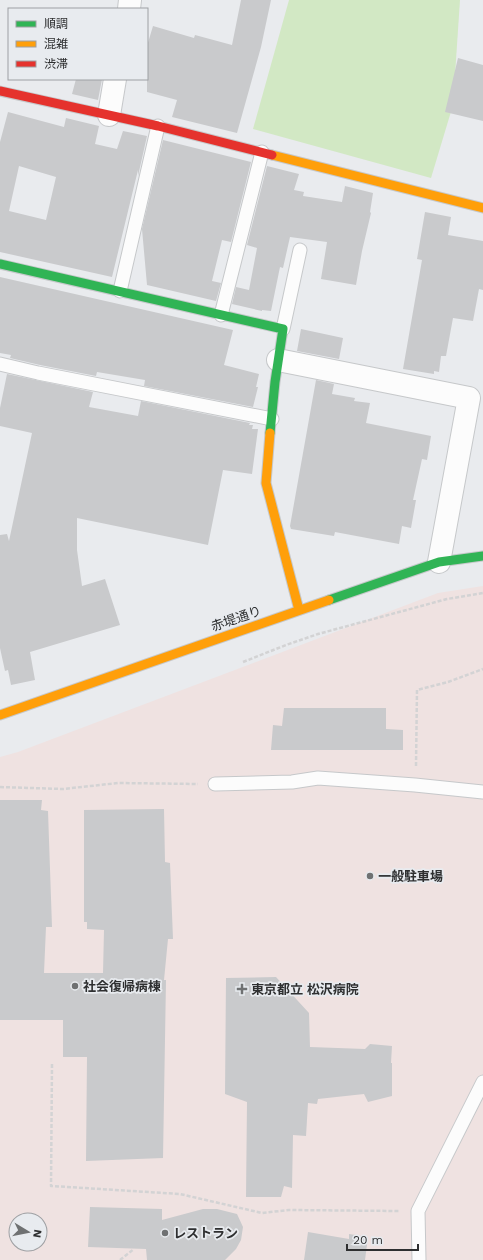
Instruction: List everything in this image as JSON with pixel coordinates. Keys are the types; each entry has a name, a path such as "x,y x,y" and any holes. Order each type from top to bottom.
{"street":[{"path":"109,115 115,80"},
{"path":"0,90 158,126 483,208"},
{"path":"0,264 283,329 278,360 266,483 298,610"},
{"path":"278,360 469,398 439,562"},
{"name":"赤堤通り","path":"1,712 439,562 483,556"}],"lane":[{"path":"120,292 158,126"},
{"path":"221,315 262,152"},
{"path":"283,329 300,250"},
{"path":"0,364 38,373 272,419"},
{"path":"214,784 292,782 318,778 415,785 483,792"},
{"path":"419,1260 418,1211 483,1082"}],"path":[{"path":"243,662 286,644 318,634 448,599 483,593"},
{"path":"415,785 417,690 448,682 483,669"},
{"path":"0,788 63,789 118,783 214,784"},
{"path":"52,1064 51,1186 180,1194 262,1213 289,1210 418,1211"},
{"path":"120,1260 134,1250"}],"shaded area":[{"name":"東京都立 松沢病院","path":"483,586 483,1260 0,1260 0,757 18,752 438,593"}],"green space":[{"path":"289,0 460,0 453,105 431,178 253,129"}],"building":[{"path":"241,0 271,0 261,47 237,133 172,117 177,100 147,92 148,43 153,26 194,38 195,35 232,45"},
{"path":"458,58 483,65 483,121 445,112"},
{"path":"76,80 102,80 98,100 72,94"},
{"path":"8,112 64,127 66,118 99,126 95,144 117,149 123,131 147,136 112,277 0,252 0,142","holes":["19,166 56,177 46,220 9,211"]},
{"path":"163,140 251,162 231,242 222,240 212,281 221,283 216,301 147,285 142,229"},
{"path":"267,166 299,174 294,190 304,192 303,196 342,202 345,186 373,193 371,213 356,285 321,279 327,242 290,237 283,268 280,267 271,311 262,311 232,304 236,287 249,290 257,248 247,245"},
{"path":"425,212 451,217 448,235 483,241 483,290 479,289 473,321 453,318 446,356 441,356 439,372 434,371 434,374 403,369 422,260 417,259"},
{"path":"0,277 233,330 224,365 259,374 256,387 258,387 253,407 144,386 145,380 97,372 96,376 10,358 11,355 0,353"},
{"path":"301,329 343,338 339,359 297,351"},
{"path":"7,374 93,392 89,407 138,416 141,401 250,423 249,425 253,425 252,429 258,429 252,474 223,470 208,545 77,518 77,550 82,586 105,579 120,625 30,652 35,680 11,685 8,670 5,671 0,648 0,535 7,534 9,541 32,433 0,426 0,408"},
{"path":"316,380 334,384 332,394 355,398 354,401 370,403 366,423 431,436 427,460 422,459 413,500 416,500 411,528 402,526 399,544 335,532 334,536 291,529 290,526"},
{"path":"284,708 386,708 386,729 403,730 403,750 271,750 273,725 282,726"},
{"name":"社会復帰病棟","path":"0,800 42,800 41,810 48,811 52,927 46,927 44,973 103,973 104,930 87,929 87,922 84,922 84,810 164,809 165,862 170,863 173,939 168,939 164,980 166,980 163,1158 86,1161 87,1057 63,1057 63,1020 0,1020"},
{"path":"276,977 309,1013 310,1047 365,1049 370,1044 392,1046 392,1096 368,1102 364,1094 318,1099 317,1104 308,1103 306,1136 293,1135 292,1188 284,1186 281,1197 246,1197 247,1102 225,1094 226,978"},
{"name":"レストラン","path":"90,1207 162,1209 162,1220 203,1209 217,1209 237,1214 243,1227 241,1240 236,1249 225,1260 147,1260 146,1249 88,1247"},
{"path":"308,1232 349,1239 349,1234 368,1237 365,1260 304,1260"}],"traffic: fast":[{"path":"0,264 283,329 275,382 270,433"},
{"path":"329,600 439,562 483,556"}],"traffic: slow":[{"path":"272,155 483,208"},
{"path":"270,433 266,483 299,610"},
{"path":"0,715 329,600"}],"traffic: jam":[{"path":"0,91 158,126 272,155"}],"place":[{"name":"一般駐車場","path":"370,876"},
{"name":"社会復帰病棟","path":"75,986"},
{"name":"東京都立 松沢病院","path":"242,989"},
{"name":"レストラン","path":"165,1233"}]}
